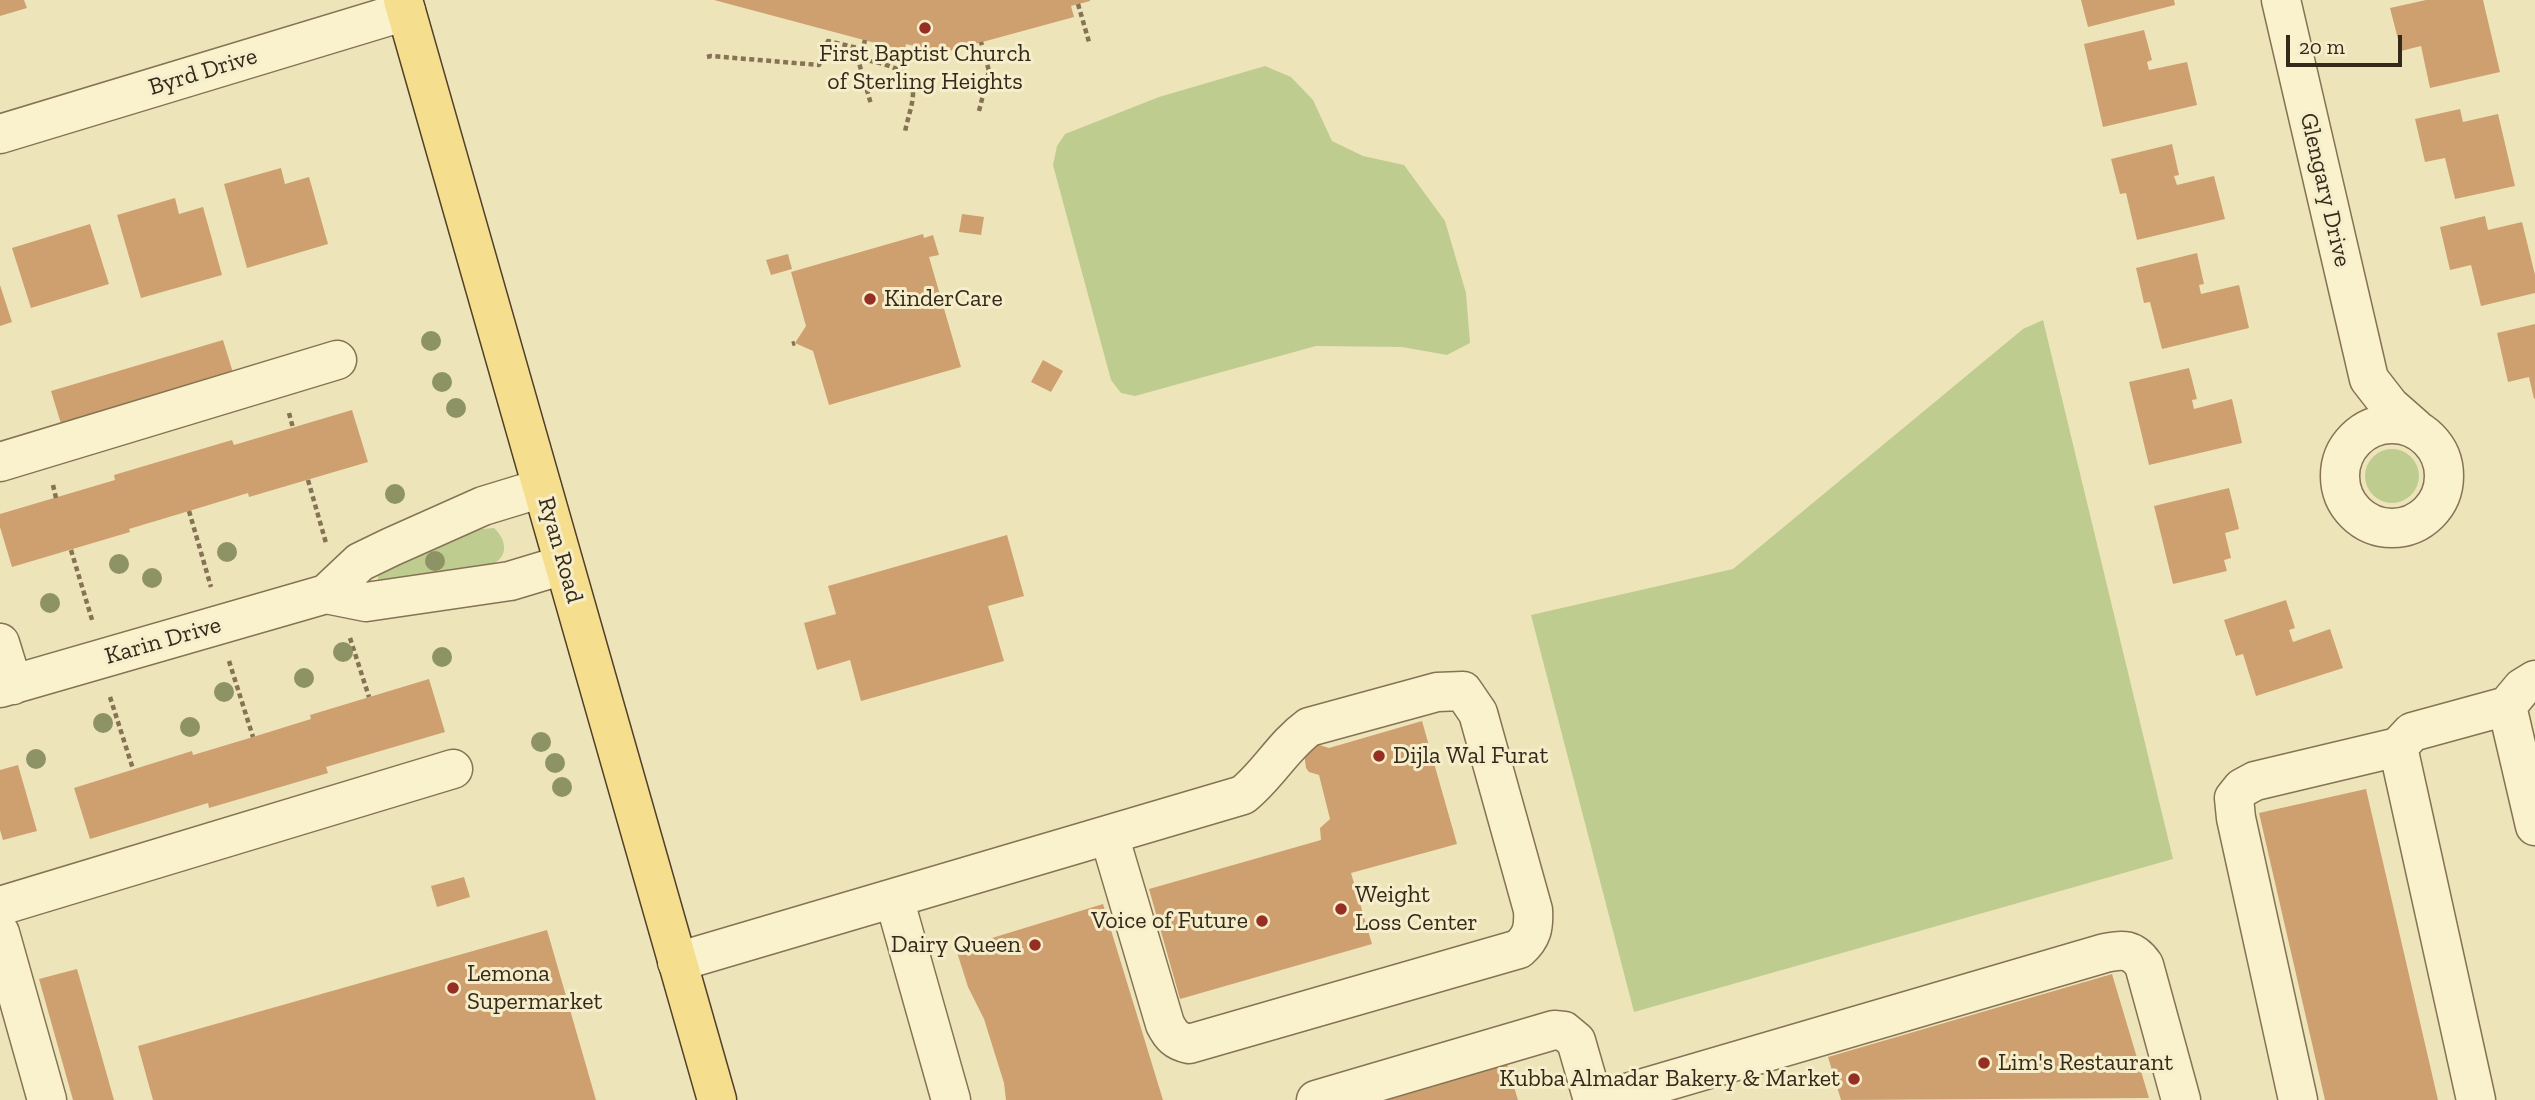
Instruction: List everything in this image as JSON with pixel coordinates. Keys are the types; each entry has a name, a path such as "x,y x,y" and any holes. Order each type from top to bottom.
{"main road":[{"name":"Ryan Road","path":"404,5 717,1100"}],"street":[{"name":"Glengary Drive","path":"2281,0 2369,379 2390,406 2429,438 2440,453 2445,470 2443,487 2437,502 2426,516 2412,524 2396,528 2379,526 2364,519 2351,508 2343,494 2340,477 2342,460 2361,414 2369,379"},
{"name":"Byrd Drive","path":"0,134 404,5"},
{"path":"0,462 337,360"},
{"path":"2351,443 2364,432 2380,425 2398,424 2415,428"},
{"name":"Karin Drive","path":"6,686 326,594 360,562 483,506 542,488"},
{"name":"Karin Drive","path":"326,594 366,602 509,581 563,565"},
{"path":"0,643 6,686"},
{"path":"2298,1100 2236,818 2234,798 2242,788 2255,781 2398,747 2412,732 2507,706 2522,688 2535,680"},
{"path":"677,962 1243,795 1257,783 1293,738 1309,727 1437,692 1463,691 1478,713 1534,910 1534,925 1529,939 1519,949 1189,1044 1178,1041 1170,1034 1165,1024 1109,835"},
{"path":"2507,706 2535,826"},
{"path":"2398,747 2476,1100"},
{"path":"0,906 453,769"},
{"path":"894,898 951,1100"},
{"path":"0,933 47,1100"},
{"path":"1603,1100 2105,953 2128,950 2137,955 2144,965 2181,1100"},
{"path":"1315,1100 1554,1030 1563,1031 1576,1041 1592,1100"}],"path":[{"path":"1078,4 1089,42"},
{"path":"864,40 859,63 871,104"},
{"path":"707,57 819,65 828,41 862,49"},
{"path":"979,111 989,71 981,42"},
{"path":"860,58 896,68 910,81 913,92 905,132"},
{"path":"308,480 328,549"},
{"path":"189,510 212,589"},
{"path":"71,550 93,624"},
{"path":"346,625 369,697"},
{"path":"228,658 253,737"},
{"path":"110,695 133,769"}],"green space":[{"path":"1265,66 1291,77 1313,100 1332,141 1363,156 1404,165 1445,221 1466,293 1470,343 1447,355 1402,347 1316,346 1135,396 1121,393 1111,380 1053,165 1057,146 1065,134 1159,97"},
{"path":"2043,320 2173,859 1634,1012 1531,615 1733,569 2023,329"},
{"path":"2392,449 2411,457 2419,476 2411,495 2392,503 2373,495 2365,476 2373,457"},
{"path":"494,528 502,538 504,548 501,558 491,565 384,586 378,580 378,571 472,530"}],"building":[{"path":"0,0 24,0 27,8 0,16"},
{"name":"First Baptist Church of Sterling Heights","path":"714,0 1090,1 1071,6 1074,17 942,53 906,44 905,51"},
{"path":"2081,0 2174,0 2175,5 2088,27"},
{"path":"2426,0 2483,0 2500,72 2430,88 2421,46 2401,51 2390,8"},
{"path":"2144,30 2152,60 2147,62 2149,70 2187,62 2197,105 2103,127 2084,44"},
{"path":"2460,109 2463,122 2498,114 2515,186 2455,199 2445,158 2425,162 2415,119"},
{"path":"2172,144 2179,175 2174,176 2177,185 2214,176 2225,219 2137,240 2126,193 2120,194 2111,159"},
{"path":"281,168 285,184 309,177 328,244 247,268 224,184"},
{"path":"175,198 179,214 203,207 222,275 141,298 117,215"},
{"path":"962,214 984,217 981,235 959,232"},
{"path":"2485,216 2488,230 2522,222 2535,275 2535,293 2481,306 2471,265 2450,270 2440,227"},
{"path":"90,224 109,284 31,308 12,248"},
{"name":"KinderCare","path":"923,234 924,238 933,235 939,255 929,257 961,367 829,405 813,351 795,343 806,326 791,272"},
{"path":"2197,253 2204,284 2199,285 2201,294 2239,285 2249,328 2162,349 2150,302 2144,303 2136,268"},
{"path":"788,254 792,269 771,275 766,260"},
{"path":"0,285 12,322 0,326"},
{"path":"2535,324 2534,399 2529,377 2508,382 2497,333"},
{"path":"223,340 234,376 62,427 51,391"},
{"path":"1043,360 1063,371 1051,392 1031,382"},
{"path":"2189,368 2197,399 2192,400 2194,409 2232,399 2242,443 2149,465 2129,382"},
{"path":"352,410 368,462 249,497 248,493 12,567 0,527 0,514 115,480 114,475 232,440 234,445"},
{"path":"2229,488 2239,529 2225,533 2231,558 2224,560 2227,571 2173,584 2154,506"},
{"path":"1007,535 1024,596 988,606 1004,661 861,701 850,660 817,670 804,623 836,614 828,586"},
{"path":"2286,600 2295,628 2289,630 2293,642 2330,629 2343,668 2256,696 2243,654 2236,656 2224,620"},
{"path":"429,679 445,732 326,767 328,773 209,808 208,803 90,839 74,788 192,751 193,755 253,737 311,719 310,715"},
{"path":"1422,721 1457,844 1351,873 1372,944 1180,999 1149,889 1321,840 1320,828 1330,819 1319,775 1306,768 1304,753 1316,744 1329,748"},
{"path":"18,765 37,831 3,840 0,830 0,770"},
{"path":"2366,789 2438,1100 2325,1100 2259,813"},
{"path":"464,877 470,897 437,907 431,886"},
{"path":"1103,904 1163,1100 1006,1100 1004,1083 984,1019 968,987 956,949"},
{"name":"Lemona Supermarket","path":"547,930 596,1100 153,1100 138,1046"},
{"path":"77,969 114,1100 73,1100 39,979"},
{"path":"2112,974 2149,1098 1841,1100 1828,1057"},
{"path":"1507,1064 1518,1100 1383,1099"}],"place":[{"name":"First Baptist Church of Sterling Heights","path":"925,28"},
{"name":"KinderCare","path":"870,299"},
{"name":"Dijla Wal Furat","path":"1379,756"},
{"name":"Weight Loss Center","path":"1341,909"},
{"name":"Voice of Future","path":"1262,921"},
{"name":"Dairy Queen","path":"1035,945"},
{"name":"Lemona Supermarket","path":"453,988"},
{"name":"Lim's Restaurant","path":"1984,1063"},
{"name":"Kubba Almadar Bakery & Market","path":"1854,1079"}]}
